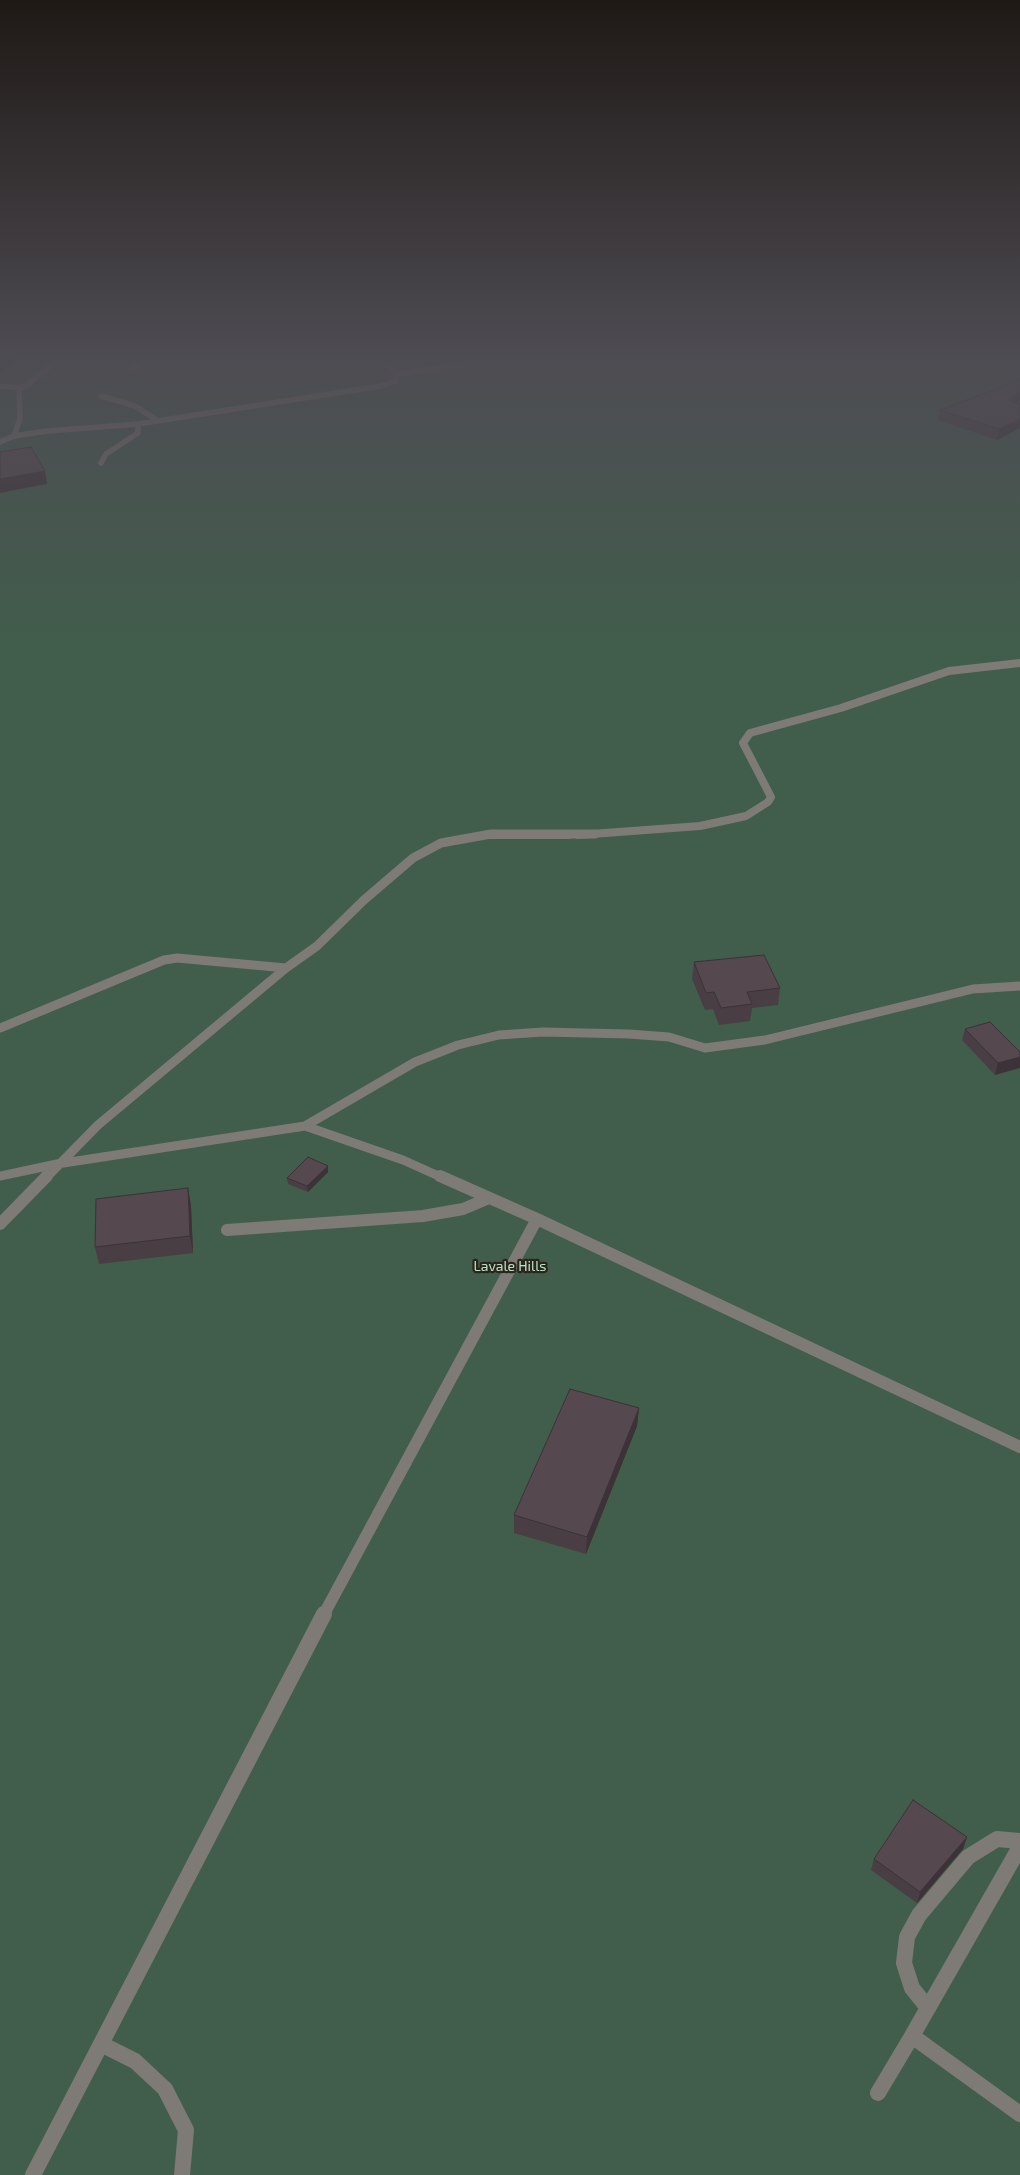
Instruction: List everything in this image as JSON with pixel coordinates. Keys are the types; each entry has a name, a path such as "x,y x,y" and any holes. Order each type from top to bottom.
{"street":[{"path":"102,463 104,458"},
{"path":"0,1224 57,1164 98,1125 286,968 317,946 364,900 413,858 441,843 490,834 577,835 700,826 740,818 762,806 771,797 743,743 750,733 841,708 949,671 1020,663"},
{"path":"0,1028 164,960 177,958 286,968"},
{"path":"0,1176 57,1164 305,1126 415,1062 458,1045 499,1035 543,1032 629,1034 668,1037 705,1048 765,1040 973,989 1020,986"},
{"path":"305,1126 403,1160 537,1219 1020,1447"},
{"path":"226,1230 424,1216 463,1209 489,1198"},
{"path":"33,2175 314,1632 537,1219"},
{"path":"928,2008 912,1988 904,1963 908,1937 919,1915 968,1856 997,1839 1020,1841"},
{"path":"878,2093 1020,1847"},
{"path":"912,2036 1020,2114"},
{"path":"101,2044 135,2061 165,2089 186,2130 182,2175"}],"green space":[{"name":"Lavale Hills","path":"0,458 1020,458 1020,2175 0,2175"}],"building":[{"path":"0,458 38,458 45,471 0,479"},
{"path":"764,955 780,988 747,992 752,1004 721,1008 714,992 706,993 694,962"},
{"path":"990,1022 1020,1052 1020,1057 998,1063 965,1029"},
{"path":"308,1157 328,1166 307,1186 287,1178"},
{"path":"188,1188 190,1236 95,1247 96,1199"},
{"path":"570,1389 639,1408 587,1537 514,1515"},
{"path":"913,1800 967,1837 920,1892 874,1859"}]}
